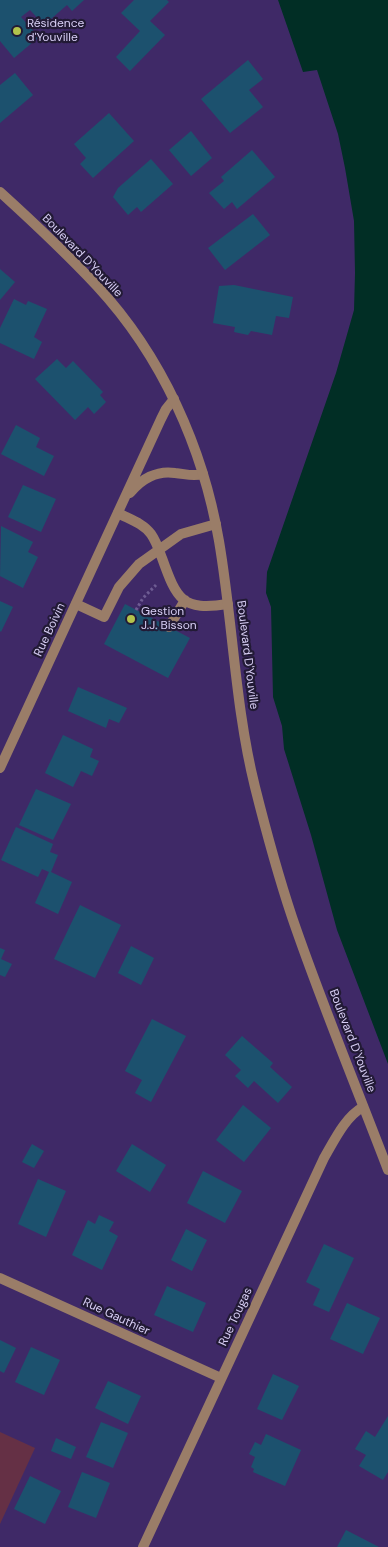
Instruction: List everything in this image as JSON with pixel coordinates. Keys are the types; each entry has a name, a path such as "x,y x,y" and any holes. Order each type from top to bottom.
{"street":[{"name":"Boulevard D'Youville","path":"0,192 65,252 98,287 140,342 174,400 190,435 203,474 216,524 243,723 254,784 264,822 291,915 388,1170"},
{"name":"Rue Boivin","path":"0,768 163,414 174,400"},
{"name":"Rue Boivin","path":"123,502 139,483 155,474 176,472 195,476 203,474"},
{"path":"118,513 137,522 150,532 168,576 181,598 199,607 228,604"},
{"path":"76,604 104,617 119,587 139,564 181,534 216,524"},
{"path":"169,627 184,600"},
{"name":"Rue Tougas","path":"143,1547 324,1158 346,1123 363,1106"},
{"name":"Rue Gauthier","path":"0,1278 221,1378"}],"path":[{"path":"136,610 151,589 168,576"}],"shaded area":[{"path":"278,0 388,0 388,1064 337,930 311,835 284,749 282,726 273,697 271,607 266,593 267,572 336,373 354,310 355,273 354,221 338,134 317,70 303,72"},
{"path":"0,1432 35,1448 0,1524"}],"building":[{"name":"Résidence d'Youville","path":"0,0 84,0 72,11 67,5 44,25 30,10 21,17 39,37 14,58 0,41"},
{"path":"134,0 167,0 169,2 150,21 165,35 130,71 116,57 140,31 121,13"},
{"path":"248,60 263,79 249,90 263,107 230,133 201,99"},
{"path":"15,73 33,95 0,123 0,85"},
{"path":"109,113 134,141 93,178 80,164 86,158 74,144"},
{"path":"191,131 212,158 191,176 169,150"},
{"path":"252,150 275,177 237,209 232,202 224,209 209,193 224,181 221,177"},
{"path":"151,159 173,184 141,212 137,207 128,215 113,197 118,188"},
{"path":"253,214 270,235 225,270 208,248"},
{"path":"0,269 15,282 0,300"},
{"path":"234,285 293,297 289,318 276,316 272,335 251,331 248,335 234,332 235,327 213,323 219,286"},
{"path":"14,299 26,305 28,301 47,309 34,337 42,342 34,359 0,343 0,328"},
{"path":"57,359 66,368 73,361 103,392 100,395 106,402 94,414 88,407 75,420 35,379"},
{"path":"16,425 40,438 36,447 54,456 44,476 1,454"},
{"path":"23,485 56,499 41,532 8,517"},
{"path":"1,526 33,542 28,552 38,557 23,588 0,576"},
{"path":"0,601 13,607 1,632 0,631"},
{"path":"125,604 190,638 168,678 104,644"},
{"path":"78,687 127,708 119,723 109,719 106,728 68,711"},
{"path":"63,735 93,749 90,757 99,761 92,776 81,771 73,787 45,773"},
{"path":"36,789 71,804 53,840 19,825"},
{"path":"16,827 53,844 50,852 58,855 51,872 72,882 58,914 35,903 49,872 42,869 38,877 1,860"},
{"path":"80,905 121,925 95,978 54,959"},
{"path":"131,946 154,958 141,985 118,973"},
{"path":"0,948 5,950 1,959 12,964 5,977 0,975"},
{"path":"152,1019 186,1036 151,1102 135,1093 142,1080 125,1071"},
{"path":"242,1036 273,1063 270,1067 292,1087 278,1103 254,1081 248,1088 235,1076 241,1070 225,1055"},
{"path":"243,1105 271,1128 244,1162 216,1140"},
{"path":"32,1144 44,1151 34,1168 22,1162"},
{"path":"132,1144 166,1165 150,1192 116,1171"},
{"path":"203,1171 242,1191 225,1223 187,1203"},
{"path":"38,1179 66,1191 46,1237 18,1224"},
{"path":"99,1215 114,1222 109,1231 118,1236 102,1270 72,1255 88,1220 95,1224"},
{"path":"186,1229 207,1240 192,1271 171,1260"},
{"path":"324,1244 354,1258 329,1312 313,1305 320,1289 306,1282"},
{"path":"167,1286 206,1303 193,1332 154,1315"},
{"path":"347,1303 380,1318 363,1354 330,1339"},
{"path":"0,1340 16,1348 4,1373 0,1371"},
{"path":"31,1347 60,1360 44,1395 15,1382"},
{"path":"273,1374 299,1386 282,1420 257,1409"},
{"path":"108,1381 141,1396 128,1424 95,1408"},
{"path":"388,1416 388,1472 383,1480 359,1466 366,1455 355,1449 366,1431 375,1437"},
{"path":"101,1422 128,1433 113,1468 86,1457"},
{"path":"266,1434 301,1450 285,1486 253,1472 254,1469 251,1467 255,1457 249,1454 255,1442 261,1445"},
{"path":"56,1438 76,1447 71,1459 51,1451"},
{"path":"82,1472 110,1483 96,1518 68,1507"},
{"path":"30,1476 61,1491 45,1524 14,1509"},
{"path":"346,1530 379,1547 337,1547"}],"place":[{"name":"Résidence d'Youville","path":"17,31"},
{"name":"Gestion J.J. Bisson","path":"131,619"}]}
